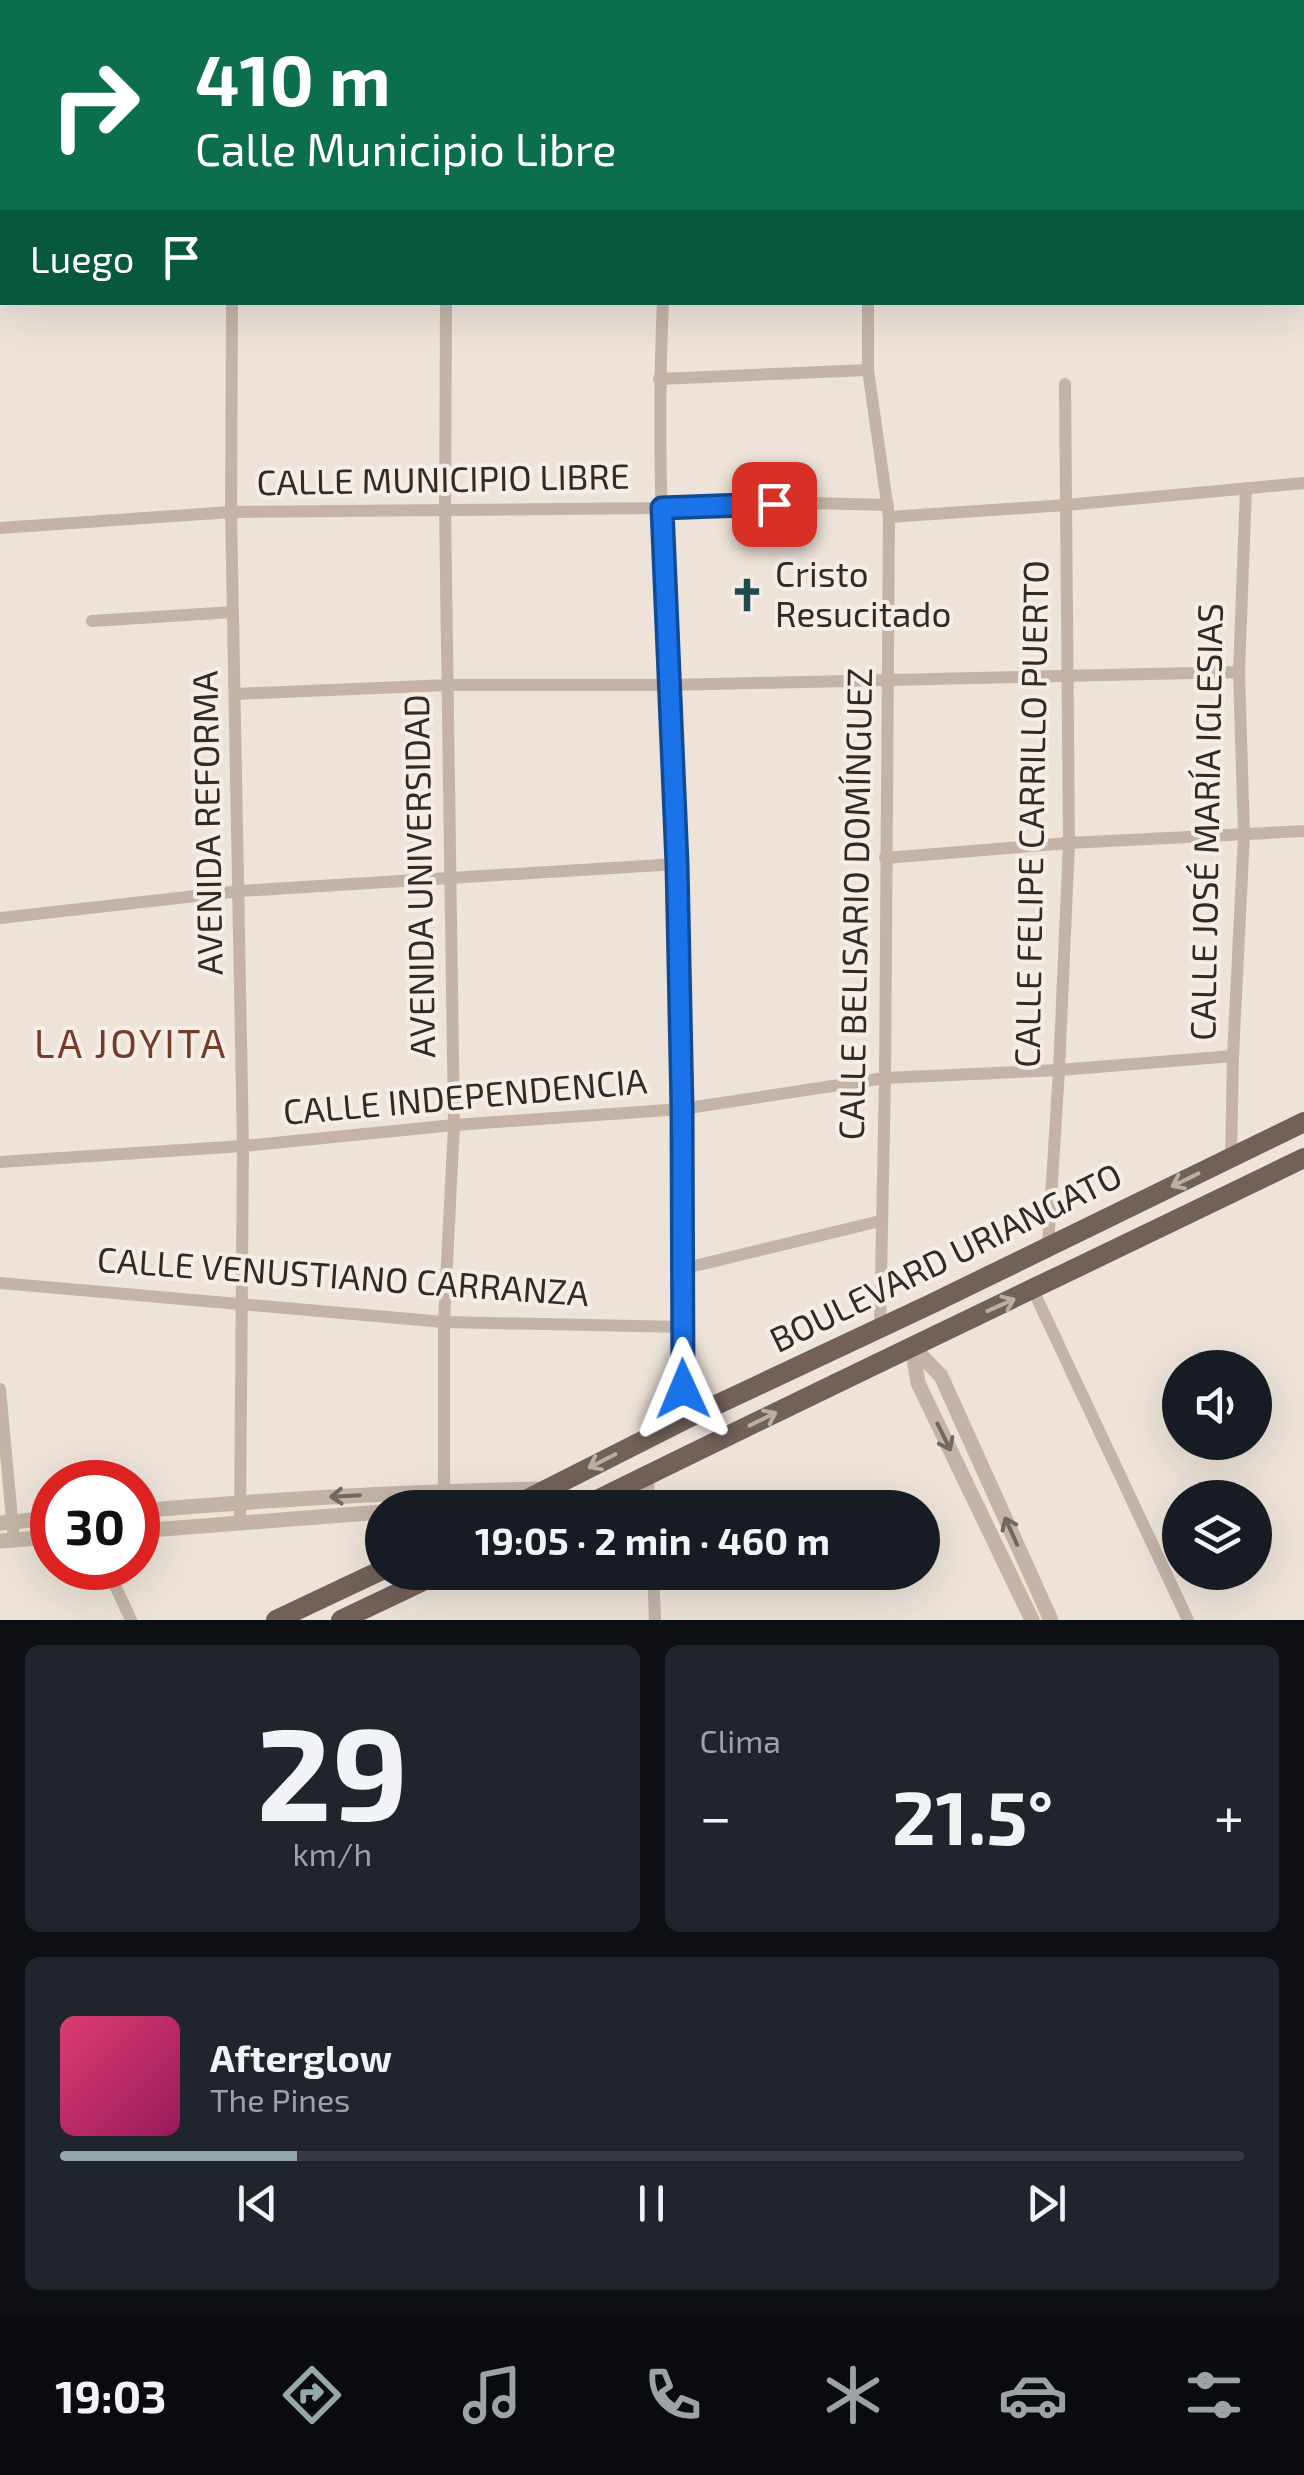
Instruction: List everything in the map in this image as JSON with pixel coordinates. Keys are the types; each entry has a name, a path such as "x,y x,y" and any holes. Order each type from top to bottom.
{"main road":[{"name":"BOULEVARD URIANGATO","path":"565,1490 684,1420 1304,1122"},
{"name":"BOULEVARD URIANGATO","path":"618,1490 1304,1158"},
{"path":"880,1328 912,1346 930,1304"},
{"path":"276,1620 365,1578"},
{"path":"341,1620 404,1590"}],"street":[{"name":"AVENIDA REFORMA","path":"232,305 231,512 243,1146 240,1523"},
{"name":"AVENIDA UNIVERSIDAD","path":"444,1490 444,1322 454,1126 446,305"},
{"path":"663,305 662,508 677,864 684,1420"},
{"name":"CALLE BELISARIO DOMÍNGUEZ","path":"868,305 868,370 888,511 880,1328"},
{"path":"660,379 868,370"},
{"name":"CALLE FELIPE CARRILLO PUERTO","path":"1048,1245 1069,842 1065,384"},
{"name":"CALLE MUNICIPIO LIBRE","path":"0,528 231,512 812,503 888,511 1066,505 1304,484"},
{"name":"CALLE JOSÉ MARÍA IGLESIAS","path":"1231,1157 1244,835 1239,672 1246,488"},
{"path":"92,621 233,612"},
{"path":"236,694 448,685 669,685 1239,672"},
{"path":"885,858 1069,842 1304,831"},
{"path":"0,918 240,891 677,864"},
{"name":"CALLE INDEPENDENCIA","path":"0,1162 682,1109 885,1078 1060,1070 1233,1056"},
{"path":"682,1269 880,1221"},
{"name":"CALLE VENUSTIANO CARRANZA","path":"0,1283 444,1322 682,1327"},
{"path":"1034,1290 1188,1620"},
{"path":"912,1346 918,1383 1032,1620"},
{"path":"912,1346 941,1376 1051,1620"},
{"path":"0,1389 7,1541"},
{"path":"648,1475 648,1490"},
{"path":"160,1509 365,1495"},
{"path":"160,1529 365,1513"},
{"path":"117,1590 131,1620"},
{"path":"653,1590 655,1620"}],"place":[{"name":"Cristo Resucitado","path":"747,595"}],"district":[{"name":"LA JOYITA","path":"131,1044"}],"route":[{"path":"683,1389 677,864 662,508 774,504"}]}
